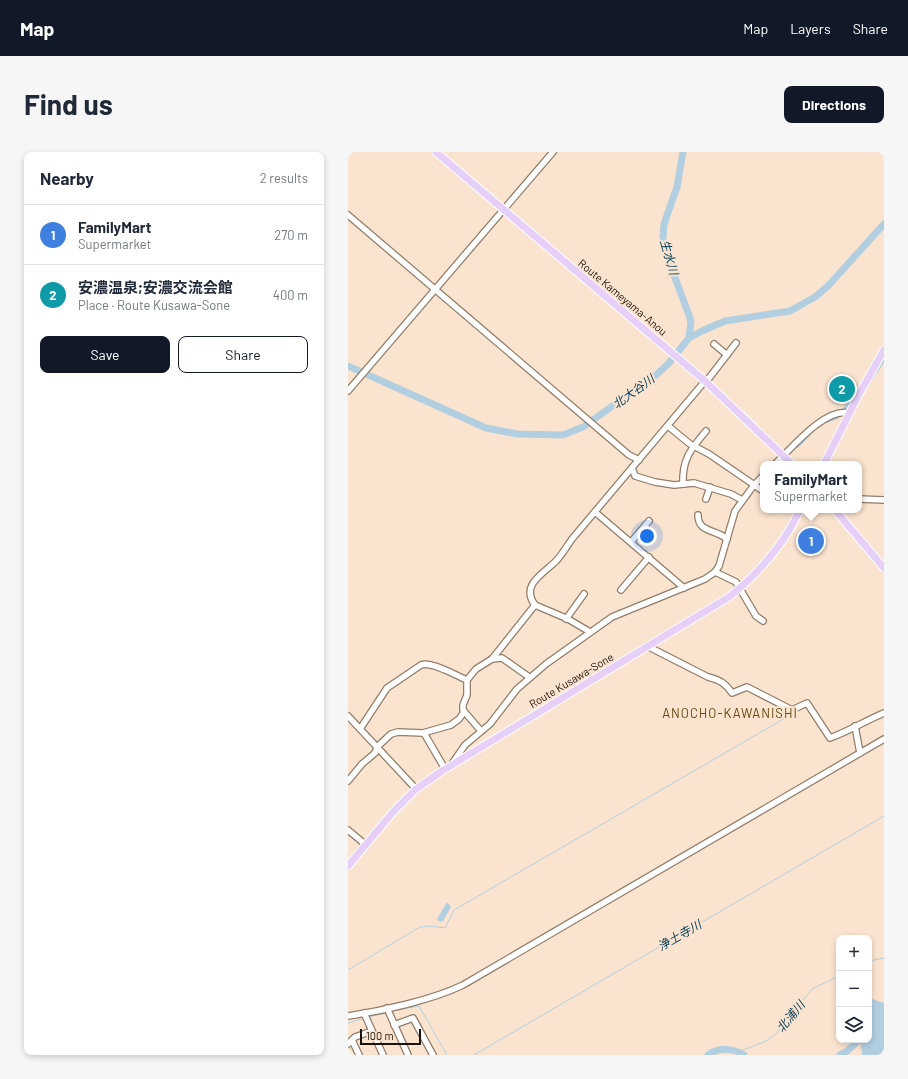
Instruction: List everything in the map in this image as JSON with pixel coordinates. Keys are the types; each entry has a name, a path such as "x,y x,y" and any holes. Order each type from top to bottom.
{"main road":[{"name":"Route Kameyama-Anou","path":"436,152 680,360 789,461"},
{"path":"825,461 849,413 884,350"},
{"name":"Route Kusawa-Sone","path":"348,866 393,812 416,789 448,767 712,609 740,588 777,549 798,513"},
{"path":"838,513 884,568"}],"street":[{"path":"348,391 553,152"},
{"path":"348,215 586,419 630,455 639,460"},
{"path":"714,344 727,355"},
{"path":"590,632 535,605 530,595 534,580 556,562 595,512 736,344"},
{"path":"778,461 806,434 826,418 835,414 849,413"},
{"path":"668,426 694,446 710,454 760,489"},
{"path":"683,484 684,464 694,446 706,431"},
{"path":"632,468 636,476 643,480 674,485 694,483 732,494 742,500"},
{"path":"424,733 448,767 465,744 490,724 517,689 529,677 590,632 621,612 684,588 705,579 715,572 719,566 735,511 742,500 760,479"},
{"path":"706,500 710,488"},
{"path":"862,499 884,500"},
{"path":"595,512 684,588"},
{"path":"698,515 699,522 702,527 727,540"},
{"path":"631,542 649,520"},
{"path":"621,590 648,557"},
{"path":"715,572 736,582 756,616 763,622"},
{"path":"566,619 584,594"},
{"path":"481,731 464,712 462,707 467,695 467,680 476,669 492,659 535,605"},
{"path":"649,647 708,677 719,679 725,683 732,693 747,687 792,710 807,703 830,738 850,731 855,726 884,713"},
{"path":"492,659 502,658 529,677"},
{"path":"360,729 387,688 421,665 426,664 467,680"},
{"path":"348,781 362,764 375,753 377,747 391,734 424,733 456,722 464,712"},
{"path":"348,716 416,789"},
{"path":"855,726 860,753"},
{"path":"348,1016 387,1008 451,991 462,986 884,739"},
{"path":"348,830 366,845"},
{"path":"387,1008 408,1055"},
{"path":"364,1013 383,1055"},
{"path":"394,1025 413,1018 433,1055"},
{"path":"359,1055 350,1042 355,1037 372,1031"}],"water":[{"path":"447,902 451,907 443,921 440,922 437,919"},
{"path":"872,999 884,1003 884,1055 862,1055 860,1043 872,1043"}],"waterway":[{"name":"生水川","path":"683,152 677,187 664,224 663,238 665,251 691,322 689,338"},
{"name":"北大谷川","path":"348,366 486,428 517,434 563,435 583,427 655,376 668,364 689,338 725,321 790,311 815,297 828,286 884,224"},
{"path":"867,385 884,359"},
{"path":"826,421 837,417 854,399"},
{"path":"797,446 808,435"},
{"path":"348,970 420,927 430,926 445,928 454,910 806,706 829,742 853,732"},
{"name":"浄土寺川","path":"474,1055 884,816"},
{"name":"北浦川","path":"872,960 884,958"},
{"name":"北浦川","path":"738,1052 764,1042 774,1036 812,989 836,977"},
{"name":"浄土寺川","path":"391,1011 419,1006 447,1055"},
{"name":"浄土寺川","path":"368,1017 386,1013"},
{"name":"浄土寺川","path":"348,1023 365,1018"},
{"path":"840,1055 846,1052 856,1043"},
{"path":"708,1055 712,1052 726,1049 744,1055"}],"place":[{"name":"安濃温泉;安濃交流会館","path":"842,389"},
{"name":"FamilyMart","path":"811,541"}],"district":[{"name":"ANOCHO-KAWANISHI","path":"730,713"}]}
